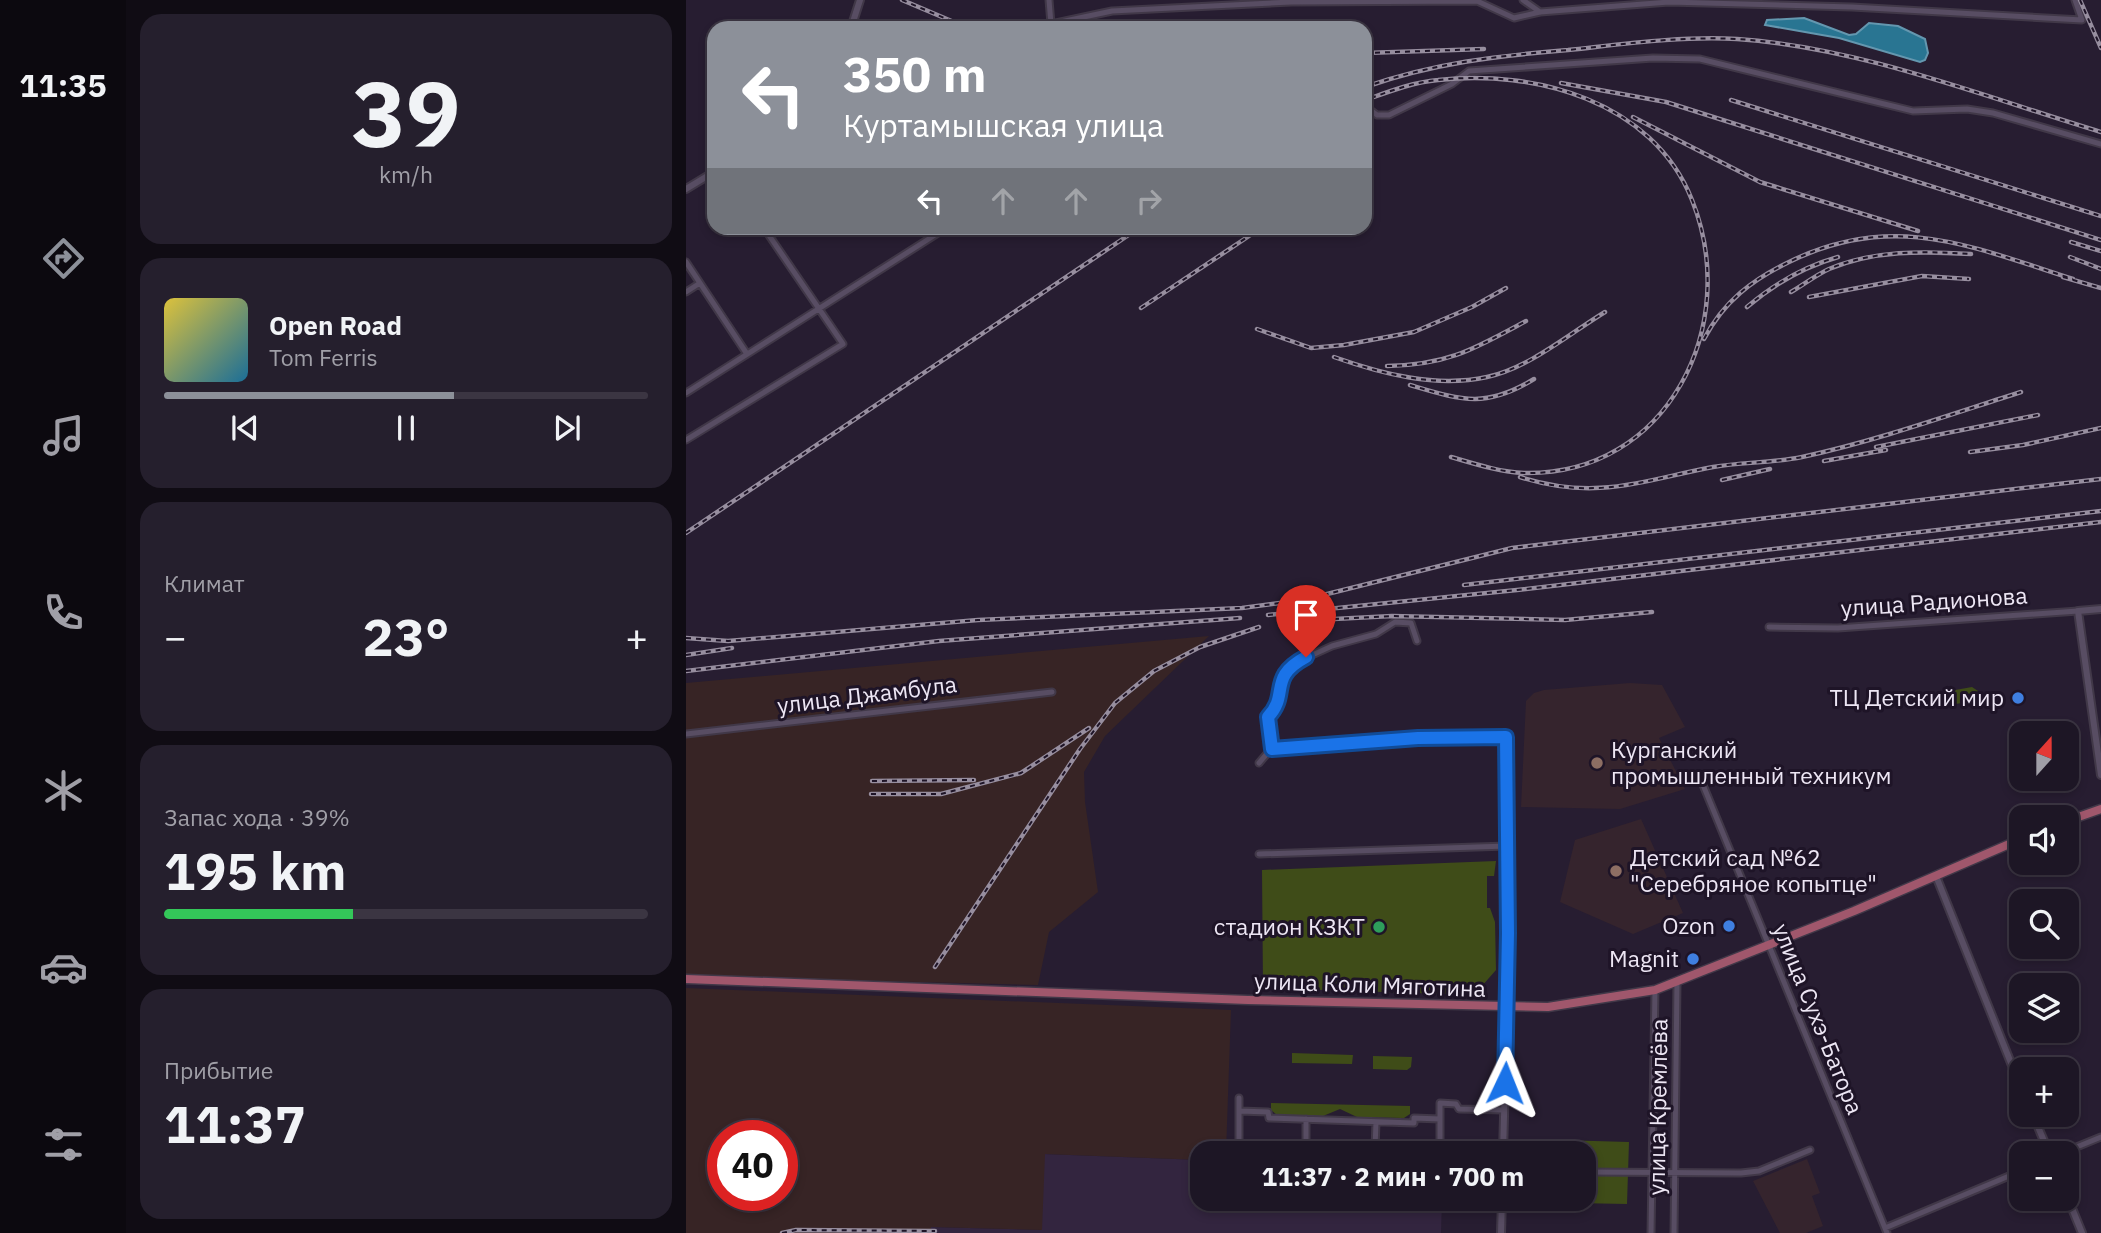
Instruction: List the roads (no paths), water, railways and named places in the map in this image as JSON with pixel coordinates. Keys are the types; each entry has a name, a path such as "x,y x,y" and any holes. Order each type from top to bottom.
{"main road":[{"path":"2079,817 2101,809"},
{"name":"улица Коли Мяготина","path":"686,979 1507,1008 1582,1003 1677,982 2009,844"}],"street":[{"path":"854,21 860,0"},
{"path":"1049,0 1051,21"},
{"path":"1523,0 1540,12"},
{"path":"1065,21 1112,11 1291,1 1477,1 1514,18 1540,12 1669,1 1852,7 2081,20 2075,0"},
{"path":"1372,112 1377,116 1389,115 1452,85 1469,71 1653,58 1700,59 1913,111 1966,109 1993,113 2101,144"},
{"path":"686,190 707,176"},
{"path":"686,393 935,235"},
{"path":"686,440 843,344 770,236"},
{"path":"686,262 747,354"},
{"path":"686,292 700,283"},
{"name":"улица Радионова","path":"1769,627 1838,628 2101,609"},
{"path":"2078,611 2101,775"},
{"path":"1272,749 1268,717 1273,711 1281,678 1288,666 1332,646 1376,634 1395,622 1411,623 1417,641"},
{"name":"улица Джамбула","path":"686,734 1052,692"},
{"path":"1259,763 1272,749 1418,738 1506,737 1507,1008 1503,1141"},
{"name":"улица Сухэ-Батора","path":"1701,780 1886,1231"},
{"path":"1259,854 1507,846"},
{"path":"1936,876 2009,1058"},
{"name":"улица Кремлёва","path":"1674,1233 1677,982"},
{"name":"улица Кремлёва","path":"1651,1233 1655,989"},
{"path":"1239,1098 1239,1141"},
{"path":"1440,1141 1440,1103 1456,1104 1459,1109 1504,1110"},
{"path":"1240,1111 1268,1112 1269,1118 1414,1123 1414,1118 1440,1119"},
{"path":"1306,1119 1306,1141"},
{"path":"1375,1141 1376,1122"},
{"path":"2079,1146 2101,1137"},
{"path":"1596,1172 1759,1171 1810,1150"},
{"path":"1886,1231 2009,1176"},
{"path":"1501,1233 1502,1211"},
{"path":"2073,1211 2082,1233"}],"water":[{"path":"1804,18 1849,35 1856,34 1869,23 1898,26 1925,39 1928,53 1925,60 1920,62 1839,38 1765,25 1767,20"}],"railway":[{"path":"902,0 952,21"},
{"path":"2080,0 2101,48"},
{"path":"1372,85 1441,66 1490,58 1652,41 1737,39 1783,44 1875,63 2101,132"},
{"path":"1372,53 1484,49"},
{"path":"1372,98 1421,83 1475,78 1513,80 1550,87 1586,99 1620,116 1649,138 1674,166 1692,200 1705,248 1707,296 1699,342 1681,384 1654,421 1618,449 1575,467 1524,473 1451,457"},
{"path":"1561,83 1666,102 2101,240"},
{"path":"1731,100 2101,216"},
{"path":"1633,117 1760,182 1918,231"},
{"path":"686,533 1129,235"},
{"path":"1141,308 1250,235"},
{"path":"1704,339 1730,303 1763,276 1827,247 1863,238 1897,236 1931,239 2000,255 2073,279"},
{"path":"2071,242 2101,251"},
{"path":"1791,292 1829,269 1863,258 1917,252 1971,254"},
{"path":"1747,307 1790,277 1838,257"},
{"path":"2070,257 2101,269"},
{"path":"1809,297 1922,276 1969,279"},
{"path":"2063,277 2101,288"},
{"path":"1257,329 1311,348 1344,345 1414,332 1472,307 1506,288"},
{"path":"1334,357 1390,374 1429,380 1487,377 1503,373 1533,358 1605,312"},
{"path":"1387,366 1427,362 1460,354 1526,321"},
{"path":"1410,385 1444,395 1473,399 1501,395 1534,379"},
{"path":"1520,477 1572,488 1595,488 1640,483 1713,467 1791,459 1885,435 2021,392"},
{"path":"1876,447 2038,415"},
{"path":"1970,452 2023,445 2101,428"},
{"path":"1824,461 1886,450"},
{"path":"1722,480 1770,469"},
{"path":"686,638 728,641 978,620 1242,608 1303,600 1512,548 2101,479"},
{"path":"1464,585 2101,511"},
{"path":"1268,615 1517,590 2101,522"},
{"path":"1334,619 1392,616 1565,620 1652,612"},
{"path":"686,671 939,641 1240,618"},
{"path":"935,967 1080,749 1115,703 1154,671 1200,647 1259,627"},
{"path":"686,655 732,648"},
{"path":"871,794 941,794 1021,773 1089,728"},
{"path":"872,781 974,780"},
{"path":"782,1233 796,1230 935,1231"}],"place":[{"name":"ТЦ Детский мир","path":"2018,698"},
{"name":"Курганский промышленный техникум","path":"1597,763"},
{"name":"Детский сад №62 \"Серебряное копытце\"","path":"1616,871"},
{"name":"Ozon","path":"1729,926"},
{"name":"стадион КЗКТ","path":"1379,927"},
{"name":"Magnit","path":"1693,959"}]}
